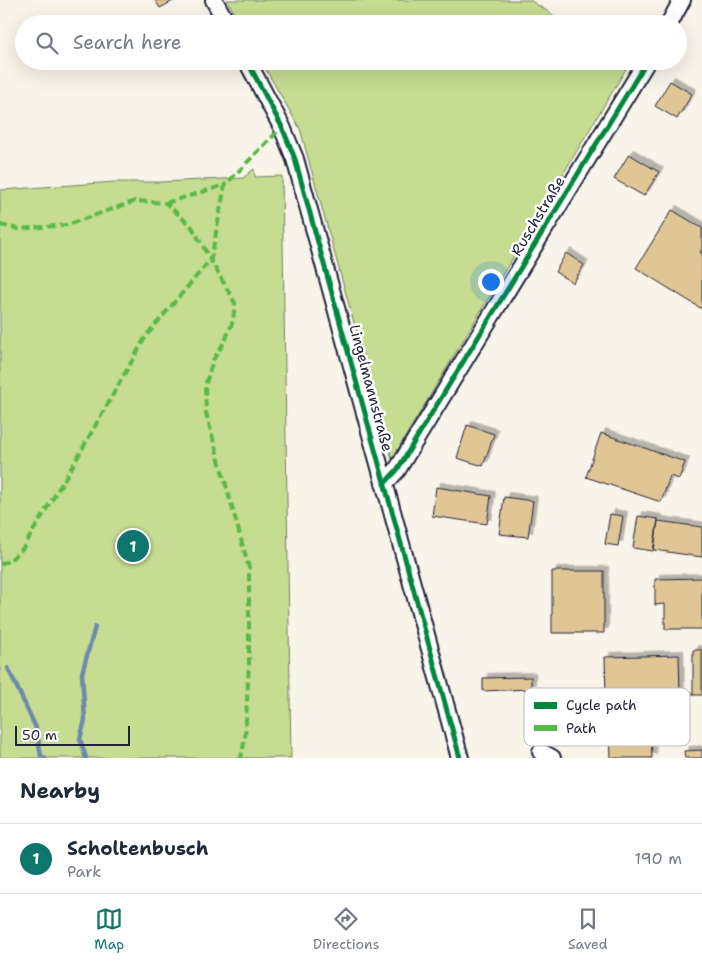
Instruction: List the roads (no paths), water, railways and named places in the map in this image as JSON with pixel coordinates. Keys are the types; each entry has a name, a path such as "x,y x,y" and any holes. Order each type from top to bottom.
{"street":[{"path":"214,0 222,15"},
{"path":"674,15 682,0"},
{"name":"Lingelmannstraße","path":"253,70 282,127 295,159 460,758"},
{"name":"Ruschstraße","path":"384,484 397,470 641,70"}],"waterway":[{"path":"86,758 80,739 85,720 82,673 95,627"},
{"path":"8,668 36,728 41,756 45,758"}],"place":[{"name":"Scholtenbusch","path":"133,546"}]}
